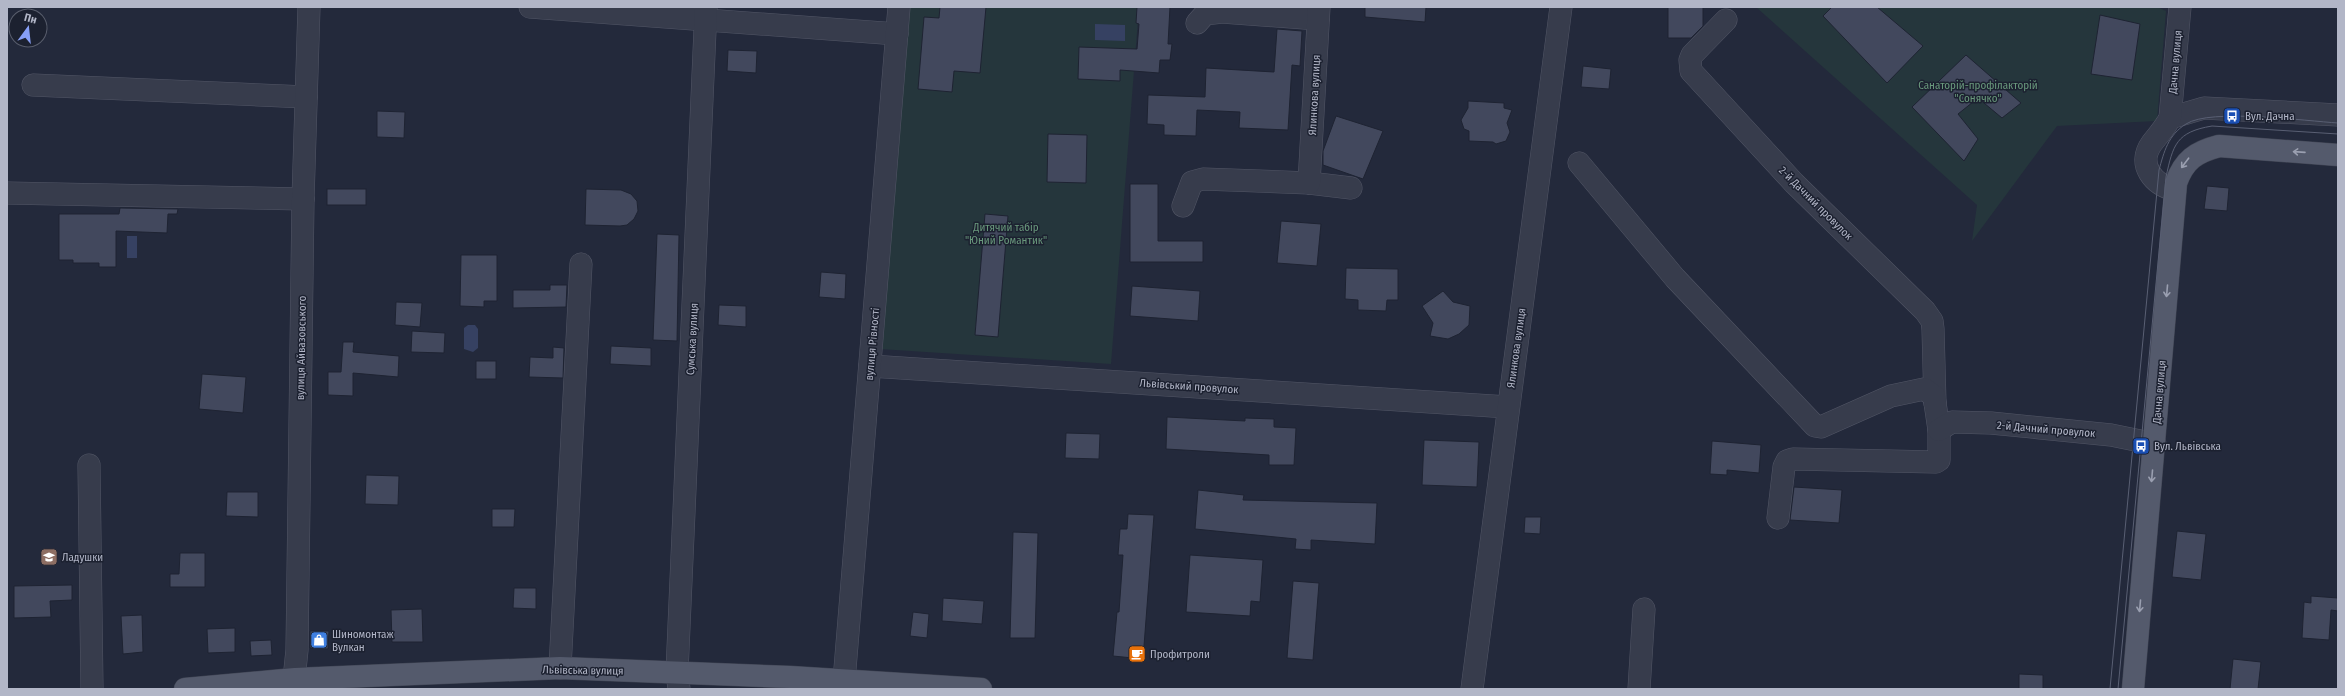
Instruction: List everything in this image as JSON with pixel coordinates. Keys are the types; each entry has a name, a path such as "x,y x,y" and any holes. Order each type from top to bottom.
{"main road":[{"name":"Дачна вулиця","path":"2133,689 2155,444 2175,190 2181,170 2190,157 2203,150 2219,146 2338,155"},
{"name":"Львівська вулиця","path":"185,689 560,668 678,680 790,683 844,681 981,689"}],"street":[{"name":"вулиця Айвазовського","path":"294,684 298,650 303,199 309,7"},
{"path":"530,7 706,13 897,34"},
{"name":"вулиця Рівності","path":"844,681 899,7"},
{"name":"Ялинкова вулиця","path":"1472,689 1561,7"},
{"name":"Дачна вулиця","path":"2175,190 2158,184 2148,170 2146,161 2151,144 2162,132 2170,118 2180,7"},
{"path":"1197,23 1205,14 1222,12 1319,13"},
{"name":"Сумська вулиця","path":"678,680 706,13"},
{"name":"Ялинкова вулиця","path":"1309,183 1319,13"},
{"name":"2-й Дачний провулок","path":"1726,20 1692,55 1690,60 1691,71 1794,183 1925,311 1932,321 1933,329 1935,403 1939,430 1939,460 1936,462 1793,459 1787,461 1778,518"},
{"path":"33,85 306,97"},
{"path":"2170,118 2204,108 2338,115"},
{"path":"1579,163 1675,278 1815,426 1821,427 1891,396 1914,390 1924,389 1930,392 1934,396 1935,403"},
{"path":"1183,206 1192,182 1203,179 1309,183 1351,188"},
{"path":"7,193 303,199"},
{"path":"560,668 581,264"},
{"name":"Львівський провулок","path":"870,366 1508,407"},
{"name":"2-й Дачний провулок","path":"1939,430 1952,422 1991,423 2111,435 2155,444"},
{"path":"89,465 92,689"},
{"path":"1639,689 1644,609"}],"green space":[{"name":"Дитячий табір \"Юний Романтик\"","path":"910,7 1139,7 1111,364 880,349"},
{"name":"Санаторій-профілакторій \"Сонячко\"","path":"1756,7 2157,7 2166,11 2157,121 2057,126 1972,241 1977,205"}],"water":[{"path":"1095,24 1125,25 1125,41 1095,40"},
{"path":"127,236 137,236 137,258 127,258"},
{"path":"468,325 475,325 478,329 478,348 473,352 464,349 464,328"}],"building":[{"path":"940,7 986,7 980,73 954,71 952,92 918,89 924,17 939,18"},
{"path":"1137,7 1170,7 1168,44 1172,44 1170,60 1160,60 1159,73 1120,70 1120,81 1078,79 1079,47 1137,49 1139,24 1136,23"},
{"path":"1365,7 1426,7 1425,22 1365,17"},
{"path":"1668,7 1703,7 1703,26 1691,38 1668,38"},
{"path":"1832,7 1877,7 1923,46 1887,83 1823,16"},
{"path":"2100,15 2140,24 2132,80 2091,74"},
{"path":"1277,29 1302,31 1300,66 1292,65 1288,130 1239,128 1240,112 1197,110 1196,136 1164,135 1164,125 1147,124 1148,95 1205,97 1206,68 1274,72"},
{"path":"728,50 757,51 756,73 727,71"},
{"path":"1966,55 2021,103 2002,118 1978,98 1958,114 1978,139 1964,161 1912,107"},
{"path":"1583,66 1611,69 1609,89 1581,87"},
{"path":"1468,101 1504,103 1504,108 1512,110 1507,123 1510,132 1506,141 1496,144 1493,142 1469,141 1469,131 1464,129 1461,120 1468,108"},
{"path":"377,111 405,112 404,138 377,137"},
{"path":"1336,116 1383,131 1363,179 1323,165 1323,151"},
{"path":"1048,134 1087,135 1086,183 1047,182"},
{"path":"1130,184 1158,184 1158,241 1203,241 1203,262 1130,262"},
{"path":"2207,186 2229,188 2227,211 2204,209"},
{"path":"327,189 366,189 366,205 327,205"},
{"path":"586,189 621,190 631,194 637,201 638,211 634,219 627,225 620,226 585,225"},
{"path":"120,208 178,209 177,214 168,214 167,233 116,231 116,267 99,267 99,263 73,263 73,260 59,260 59,214 119,214"},
{"path":"985,214 1008,216 998,337 975,335"},
{"path":"1281,221 1321,224 1317,266 1277,263"},
{"path":"657,234 679,235 677,341 653,340"},
{"path":"461,255 497,255 497,301 484,301 484,307 460,306"},
{"path":"1346,268 1398,269 1398,300 1387,300 1386,311 1358,310 1358,300 1345,299"},
{"path":"821,272 846,274 845,299 819,297"},
{"path":"550,285 567,285 566,307 513,308 513,290 550,290"},
{"path":"1132,286 1200,291 1198,321 1130,316"},
{"path":"1443,291 1453,302 1470,306 1469,325 1459,334 1448,339 1430,336 1433,323 1422,306"},
{"path":"396,302 422,303 420,327 395,325"},
{"path":"719,305 746,306 746,327 718,325"},
{"path":"412,331 445,333 444,353 411,352"},
{"path":"343,342 354,342 353,352 399,356 398,377 353,373 353,396 328,395 328,372 341,372"},
{"path":"611,346 651,348 651,366 610,364"},
{"path":"553,347 564,348 563,378 529,377 530,357 553,358"},
{"path":"476,361 496,361 496,379 476,379"},
{"path":"202,374 246,377 243,413 199,409"},
{"path":"1167,417 1245,421 1245,418 1274,419 1274,427 1296,428 1294,465 1269,465 1269,455 1166,449"},
{"path":"1066,433 1100,434 1099,459 1065,458"},
{"path":"1424,440 1479,442 1477,487 1422,485"},
{"path":"1712,441 1761,445 1759,473 1727,470 1727,475 1710,474"},
{"path":"366,475 399,476 398,505 365,504"},
{"path":"1794,487 1842,490 1839,523 1790,520"},
{"path":"1198,490 1244,495 1243,500 1377,503 1375,544 1311,540 1311,550 1295,549 1296,539 1195,529"},
{"path":"227,492 258,492 258,517 226,516"},
{"path":"492,509 515,509 514,527 492,527"},
{"path":"1128,514 1154,515 1143,659 1113,656 1117,612 1119,612 1123,555 1118,555 1120,529 1127,529"},
{"path":"1525,517 1541,517 1540,534 1524,533"},
{"path":"2177,531 2206,534 2201,580 2172,577"},
{"path":"1013,532 1038,533 1035,638 1010,638"},
{"path":"180,553 205,553 205,587 170,587 170,574 179,574"},
{"path":"1190,555 1263,560 1260,602 1251,601 1250,616 1186,612"},
{"path":"1293,581 1319,583 1313,660 1287,658"},
{"path":"72,585 72,600 50,601 51,617 14,618 14,586"},
{"path":"514,588 536,588 536,609 513,608"},
{"path":"2311,596 2338,598 2338,611 2331,610 2329,640 2302,638 2304,602 2311,603"},
{"path":"943,598 984,601 982,624 942,621"},
{"path":"422,609 423,642 392,642 391,610"},
{"path":"913,612 929,614 927,638 910,636"},
{"path":"142,615 143,652 123,654 121,616"},
{"path":"235,628 235,652 208,653 207,629"},
{"path":"310,631 329,631 328,649 310,648"},
{"path":"271,640 272,655 251,656 250,641"},
{"path":"2233,659 2261,662 2258,689 2230,689"},
{"path":"2019,674 2043,675 2043,689 2019,689"}],"tram line":[{"path":"2110,689 2159,170 2165,150 2175,133 2180,128 2198,119 2236,116 2338,123"},
{"path":"2118,689 2166,177 2174,148 2183,136 2212,126 2338,134"}],"place":[{"name":"Вул. Дачна","path":"2232,116"},
{"name":"Вул. Львівська","path":"2141,446"},
{"name":"Ладушки","path":"49,557"},
{"name":"Шиномонтаж Вулкан","path":"319,640"},
{"name":"Профитроли","path":"1137,654"}]}
